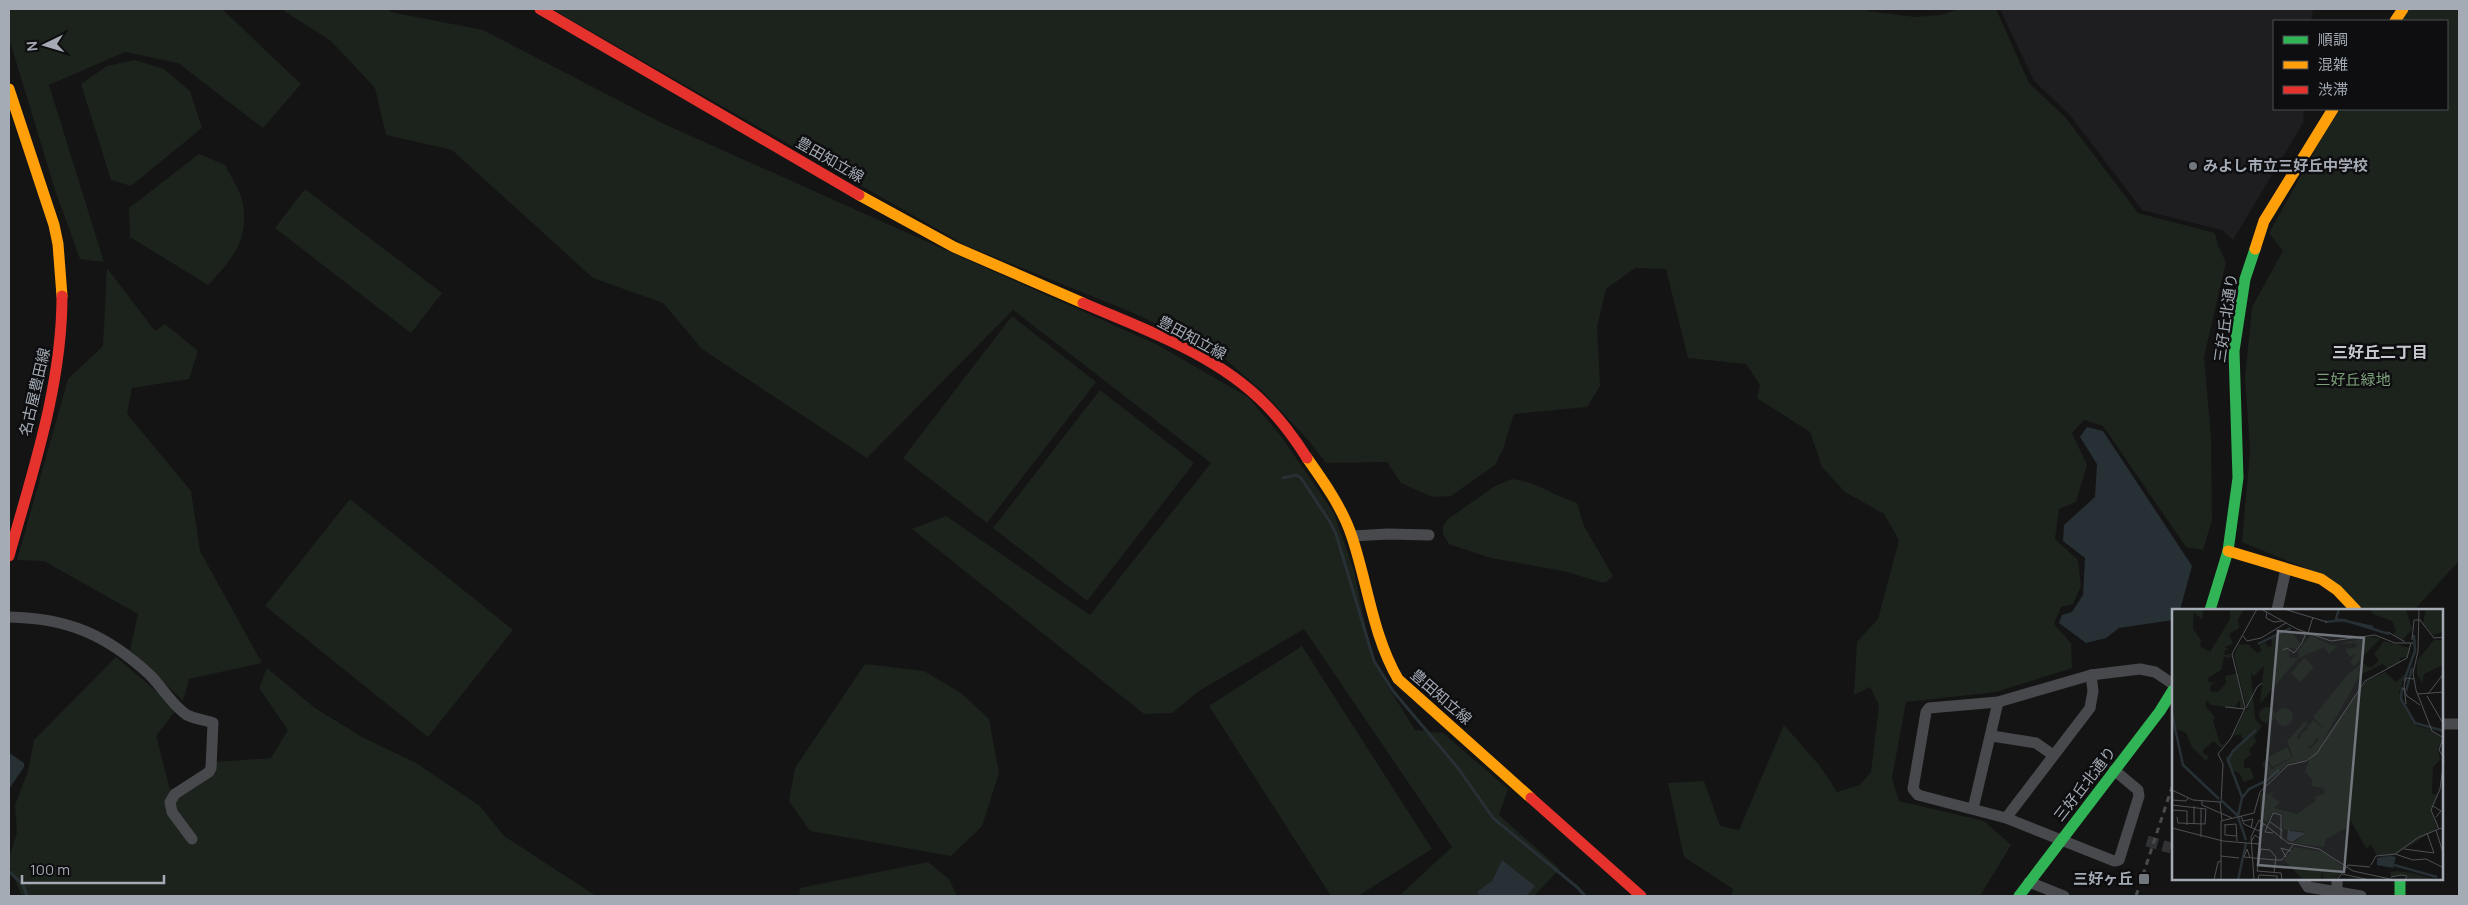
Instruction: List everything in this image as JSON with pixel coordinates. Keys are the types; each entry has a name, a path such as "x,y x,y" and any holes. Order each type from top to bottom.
{"main road":[{"name":"豊田知立線","path":"540,9 866,199 954,247 1186,348 1218,367 1265,404 1303,451 1330,491 1352,536 1380,640 1388,662 1398,679 1641,896"},
{"path":"2396,20 2403,9"},
{"name":"名古屋豊田線","path":"9,89 47,202 58,244 63,290 62,340 55,383 9,556"},
{"name":"三好丘北通り","path":"2210,609 2228,551 2238,478 2234,351 2244,279 2264,222 2299,161 2332,110"},
{"path":"2228,551 2320,579 2330,585 2355,609"},
{"name":"三好丘北通り","path":"2019,896 2160,711 2172,692"},
{"path":"2400,880 2400,896"}],"street":[{"path":"1352,536 1388,534 1429,535"},
{"path":"2277,609 2286,569"},
{"path":"9,617 39,617 61,622 109,642 134,660 188,715 213,723 211,768 209,772 175,794 170,802 172,812 192,839"},
{"path":"2114,770 2138,790 2139,796 2119,860 2114,861 2006,818 1914,792 1926,712 1932,707 1998,702 2091,675 2140,669 2155,672 2172,683"},
{"path":"2006,818 2090,708 2093,691 2091,675"},
{"path":"1973,809 1992,736 1998,702"},
{"path":"2443,724 2459,724"},
{"path":"1992,736 2036,743 2053,755"},
{"path":"2304,880 2308,887 2361,896"},
{"path":"2337,880 2337,892"},
{"path":"2029,882 2064,896"}],"shaded area":[{"name":"みよし市立三好丘中学校","path":"2000,9 2313,9 2311,20 2273,20 2273,110 2304,110 2303,123 2233,240 2222,230 2142,210 2070,115 2034,81"},
{"path":"2087,427 2103,431 2192,566 2180,609 2172,609 2172,620 2119,628 2106,638 2086,643 2059,623 2062,615 2072,612 2083,595 2085,558 2063,541 2064,525 2095,497 2097,464 2080,437"},
{"path":"9,753 24,763 24,767 9,789"},
{"path":"1502,860 1535,886 1527,896 1480,896 1477,892 1492,881"}],"green space":[{"path":"9,9 222,9 301,84 263,128 178,63 125,52 49,85 104,262 80,259 55,190 9,38"},
{"path":"281,9 388,9 391,12 483,30 664,124 1156,344 1248,397 1281,436 1334,513 1354,571 1373,662 1415,730 1443,733 1508,789 1499,815 1560,869 1534,896 1399,896 1452,847 1304,629 1199,691 1172,713 1144,714 912,529 946,516 1090,615 1211,463 1013,310 867,458 702,349 663,303 593,278 452,150 386,135 375,88 331,41"},
{"path":"552,9 1869,9 1868,11 1915,17 1941,15 1959,9 1996,9 2029,83 2066,118 2138,213 2215,233 2218,246 2226,262 2204,357 2211,436 2212,520 2203,550 2186,547 2103,426 2084,420 2072,433 2087,465 2076,502 2059,509 2055,539 2078,560 2081,586 2073,604 2061,607 2054,624 2071,643 2072,668 1996,692 1906,702 1892,778 1899,801 1984,821 2011,845 1980,896 1731,896 1733,889 1684,857 1668,783 1704,781 1720,826 1739,830 1784,725 1820,766 1837,792 1860,785 1871,772 1879,705 1870,687 1854,695 1857,642 1878,619 1899,540 1884,514 1845,492 1822,467 1810,432 1757,398 1760,385 1746,364 1688,358 1666,269 1635,268 1606,289 1597,327 1600,386 1587,407 1514,414 1503,449 1495,465 1451,496 1432,497 1401,483 1387,462 1326,463 1308,440 1263,392 1217,352 1131,312 965,245"},
{"name":"三好丘緑地","path":"2406,9 2459,9 2459,561 2415,609 2360,609 2322,575 2242,542 2250,450 2245,378 2252,307 2283,251 2269,233 2337,110 2448,110 2448,20 2397,20"},
{"path":"135,60 164,69 190,91 202,128 131,186 111,180 81,84 107,66"},
{"path":"199,154 225,165 240,194 244,217 241,239 237,249 208,285 130,237 129,208"},
{"path":"305,189 442,293 411,333 275,228"},
{"path":"107,268 155,331 165,324 198,351 189,379 132,388 127,414 191,491 200,551 262,663 189,679 183,701 130,650 138,614 44,561 17,560 68,379 103,346"},
{"path":"1012,316 1096,382 987,523 903,458"},
{"path":"1100,390 1194,463 1087,601 993,528"},
{"path":"1512,479 1530,483 1577,503 1584,526 1613,576 1606,582 1600,582 1563,571 1491,558 1449,544 1443,534 1443,526 1448,519 1495,486"},
{"path":"350,499 513,630 428,737 265,606"},
{"path":"1302,646 1432,849 1358,896 1331,896 1209,706"},
{"path":"116,657 177,709 156,736 170,789 209,778 215,762 271,758 288,730 259,688 267,668 315,708 362,737 416,763 480,806 504,836 596,896 22,896 9,866 9,859 17,832 15,805 28,771 34,740"},
{"path":"865,664 924,671 961,693 989,719 999,773 982,826 951,856 810,831 789,801 795,768"},
{"path":"928,862 949,879 957,896 799,896 800,888"}],"waterway":[{"path":"1283,478 1296,475 1301,478 1330,522 1336,534 1374,661 1393,691 1458,768 1493,818 1578,888 1585,896"},
{"path":"9,871 23,885 27,896"}],"tunnel":[{"path":"2147,841 2171,848"}],"railway":[{"path":"2136,896 2172,787"}],"traffic: fast":[{"path":"2210,609 2228,551 2238,478 2234,351 2245,279 2255,249"},
{"path":"2019,896 2160,711 2172,692"},
{"path":"2400,880 2400,896"}],"traffic: slow":[{"path":"2396,20 2403,9"},
{"path":"9,89 54,225 58,244 62,296"},
{"path":"2255,249 2264,221 2332,110"},
{"path":"859,195 954,247 1083,303"},
{"path":"1307,458 1344,516 1358,555 1377,628 1398,679 1531,798"},
{"path":"2228,551 2321,579 2337,590 2355,609"}],"traffic: jam":[{"path":"540,9 859,195"},
{"path":"9,556 52,395 61,329 62,296"},
{"path":"1083,303 1179,345 1225,371 1246,386 1271,410 1307,458"},
{"path":"1531,798 1641,896"}],"place":[{"name":"みよし市立三好丘中学校","path":"2193,166"},
{"name":"三好ヶ丘","path":"2144,879"}],"district":[{"name":"三好丘二丁目","path":"2380,352"}]}
